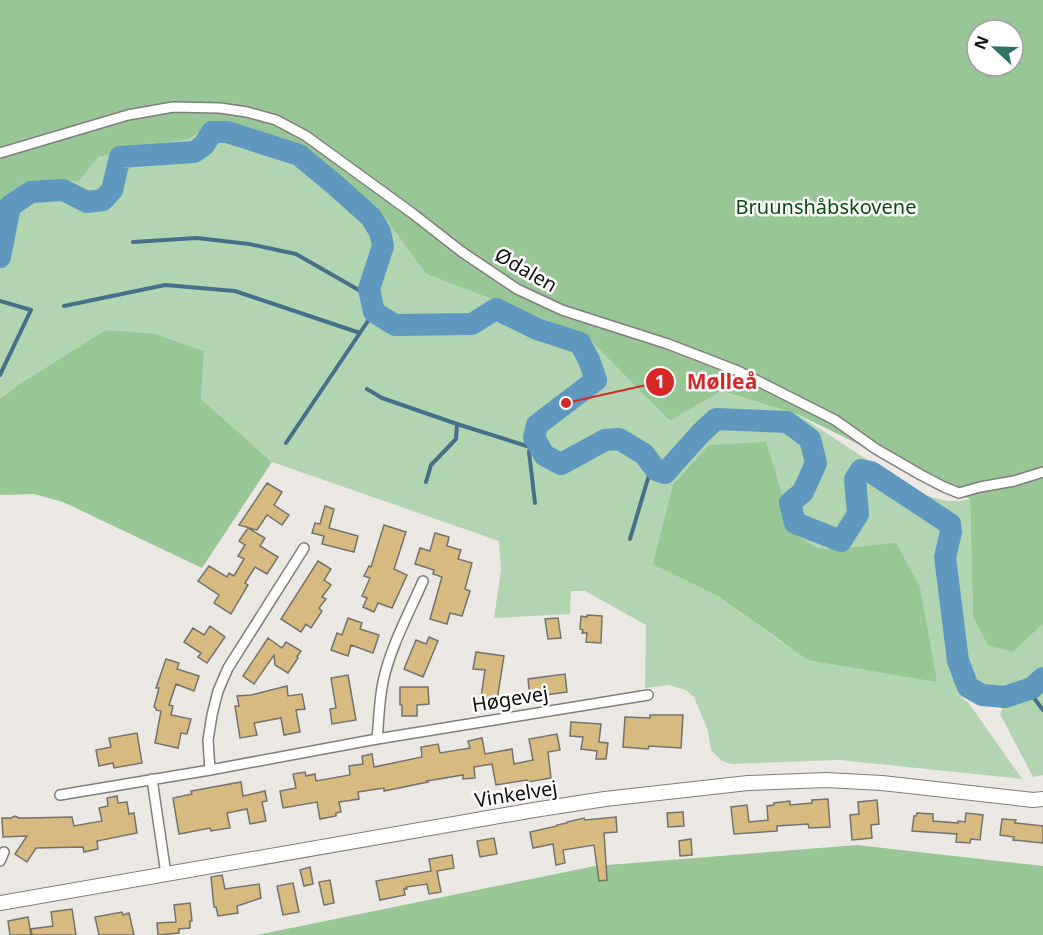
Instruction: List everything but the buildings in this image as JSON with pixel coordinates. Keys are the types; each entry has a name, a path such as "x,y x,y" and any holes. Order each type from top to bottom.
{"street":[{"name":"Ødalen","path":"0,153 128,115 173,107 220,108 248,112 276,120 306,136 462,252 517,289 562,310 668,344 738,371 835,420 876,449 944,487 959,493 1043,472"},
{"path":"210,770 208,740 218,691 228,668 304,548"},
{"path":"377,739 383,681 389,660 423,581"},
{"name":"Høgevej","path":"60,795 377,739 648,695"},
{"path":"152,779 166,874"},
{"name":"Vinkelvej","path":"0,903 534,810 748,783 826,780 882,783 1033,800 1043,799"}],"green space":[{"name":"Bruunshåbskovene","path":"0,0 1043,0 1043,624 1013,652 988,645 973,617 970,499 797,414 721,391 670,421 585,335 426,274 377,207 308,151 253,132 210,125 189,139 99,157 79,181 51,181 14,197 0,222"},
{"path":"210,125 253,132 308,151 377,207 426,274 585,335 670,421 720,391 797,414 920,494 947,501 970,499 973,617 1013,652 1043,624 1043,684 1027,696 1002,703 960,697 968,702 1022,779 840,760 731,764 722,761 711,750 708,731 694,697 686,690 669,685 645,688 646,625 585,591 571,591 570,614 494,618 501,570 499,541 272,462 201,399 204,351 156,334 17,386 0,399 0,222 14,197 51,181 79,181 99,157 189,139","holes":["787,511 791,532 817,548 837,549 783,643 719,597 654,564"]},
{"path":"106,330 156,334 204,351 201,399 272,462 202,568 63,502 34,494 0,495 0,399"},
{"path":"766,442 791,532 817,548 837,549 896,543 920,587 937,682 808,660 719,597 653,564 673,485 709,445"},
{"path":"1043,687 1043,775 1033,777 1000,714 1003,708 1031,699"},
{"path":"857,845 1043,866 1043,935 257,935 595,866"}],"waterway":[{"path":"0,257 10,206 31,192 63,190 87,202 103,200 112,190 120,157 194,152 204,145 212,132 227,132 299,155 371,217 380,232 383,246 369,289 374,312 395,325 472,324 496,309 537,329 580,343 596,380 537,425 534,437 544,455 561,464 605,440 619,439 644,454 656,470 665,473 716,419 787,422 810,439 816,463 803,492 790,503 795,523 841,541 858,514 855,479 861,470 871,472 950,524 951,532 945,557 958,661 968,687 982,695 1005,697 1032,688 1043,678"},
{"path":"133,242 197,238 249,244 296,254 371,297"},
{"path":"64,306 165,285 235,291 360,333"},
{"path":"0,301 31,310 0,375"},
{"path":"286,443 374,312"},
{"path":"367,389 382,398 530,447"},
{"path":"426,482 431,465 456,439 457,424"},
{"path":"534,437 529,452 535,503"},
{"path":"630,539 652,465"},
{"path":"1028,690 1043,710"}],"place":[{"name":"Mølleå","path":"566,403"}]}
